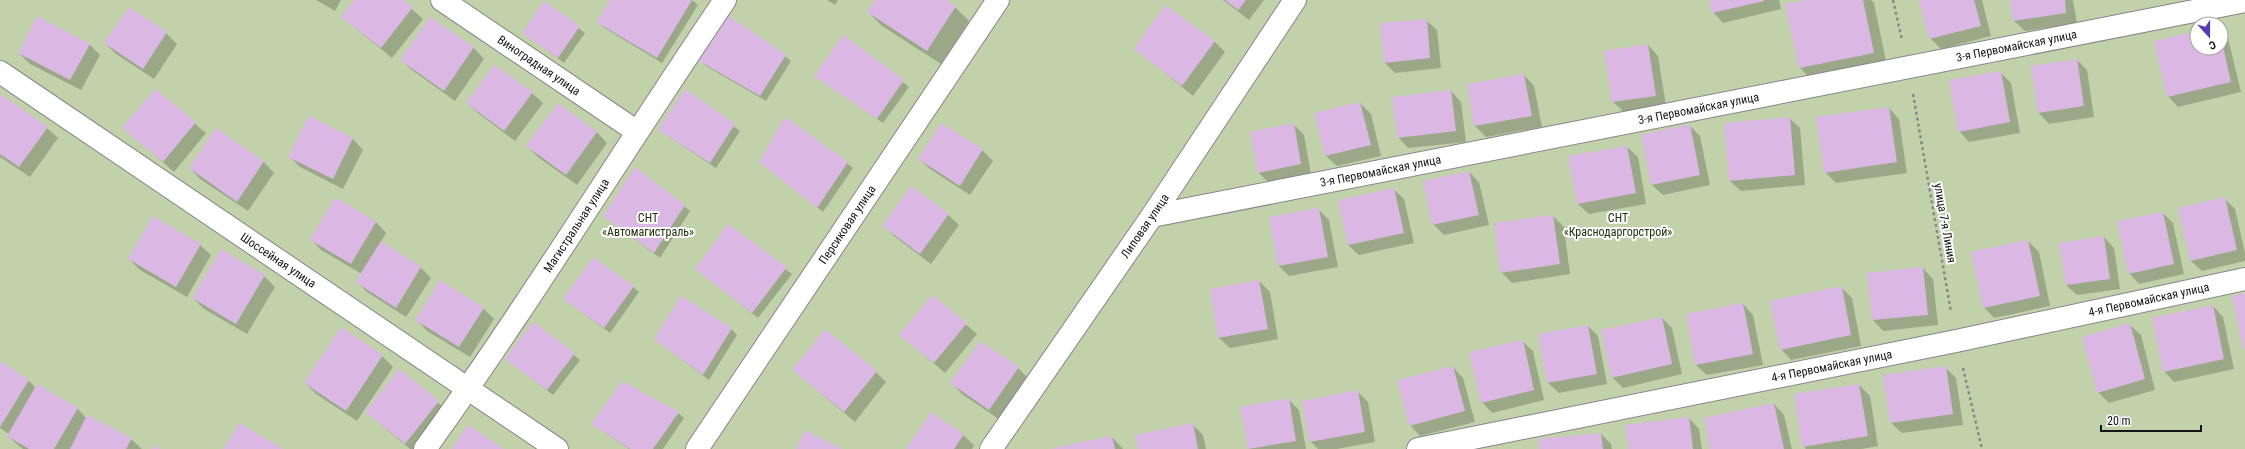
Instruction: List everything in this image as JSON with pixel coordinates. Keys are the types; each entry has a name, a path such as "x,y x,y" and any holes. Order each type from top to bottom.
{"street":[{"name":"Виноградная улица","path":"442,0 636,131"},
{"name":"Магистральная улица","path":"425,449 468,390 636,131 725,0"},
{"name":"Персиковая улица","path":"697,449 998,0"},
{"name":"Липовая улица","path":"997,446 1295,0"},
{"name":"3-я Первомайская улица","path":"1152,216 2245,1"},
{"name":"Шоссейная улица","path":"0,72 557,449"},
{"name":"4-я Первомайская улица","path":"1418,449 1956,341 2245,279"}],"path":[{"name":"улица 7-я Линия","path":"1893,0 1909,68 1956,341 1982,449"}],"green space":[{"path":"0,0 2245,0 2245,449 0,449"}],"building":[{"path":"354,0 403,0 413,7 381,48 341,17"},
{"path":"610,0 692,0 657,58 596,22"},
{"path":"875,0 946,0 956,6 927,51 867,12"},
{"path":"1225,0 1246,0 1238,10"},
{"path":"1709,0 1764,0 1764,1 1712,13"},
{"path":"1805,0 1863,0 1874,53 1799,68 1785,4"},
{"path":"1919,0 1974,0 1981,26 1929,39"},
{"path":"2010,0 2065,0 2066,13 2013,21"},
{"path":"544,1 580,26 558,58 522,33"},
{"path":"1165,5 1215,41 1182,86 1134,49"},
{"path":"129,7 167,32 143,69 104,43"},
{"path":"37,16 90,44 70,80 18,53"},
{"path":"729,16 786,55 760,96 699,61"},
{"path":"430,17 474,47 444,91 400,60"},
{"path":"1427,19 1430,58 1384,63 1380,23"},
{"path":"2189,33 2189,56 2225,56 2231,82 2167,97 2154,41"},
{"path":"843,35 904,80 877,119 814,76"},
{"path":"1648,44 1656,96 1612,102 1604,51"},
{"path":"2077,59 2084,106 2038,113 2031,66"},
{"path":"494,65 533,92 504,131 466,103"},
{"path":"2001,71 2010,122 1958,132 1949,80"},
{"path":"1524,74 1532,116 1474,126 1467,84"},
{"path":"155,89 196,122 163,162 122,128"},
{"path":"685,89 735,124 710,163 658,130"},
{"path":"1451,90 1456,131 1397,138 1392,97"},
{"path":"0,94 48,127 19,167 0,154"},
{"path":"1360,102 1371,145 1325,156 1314,113"},
{"path":"558,103 597,132 566,175 526,146"},
{"path":"1889,107 1897,162 1824,173 1816,117"},
{"path":"309,116 353,138 333,179 288,157"},
{"path":"785,117 848,162 817,208 759,162"},
{"path":"1790,117 1795,175 1729,181 1724,123"},
{"path":"941,123 983,149 960,186 918,159"},
{"path":"1294,123 1301,164 1258,173 1250,132"},
{"path":"1690,124 1700,175 1651,185 1641,135"},
{"path":"216,128 264,161 237,202 189,168"},
{"path":"1627,146 1636,193 1577,204 1568,156"},
{"path":"635,167 685,205 654,253 603,216"},
{"path":"1469,171 1479,215 1432,225 1423,181"},
{"path":"911,186 949,214 920,254 882,226"},
{"path":"1394,188 1404,233 1348,245 1338,200"},
{"path":"335,197 376,222 351,264 310,240"},
{"path":"2225,197 2237,250 2190,261 2178,208"},
{"path":"1319,208 1328,257 1278,266 1269,217"},
{"path":"2163,212 2174,264 2128,274 2117,221"},
{"path":"1553,215 1560,264 1500,273 1494,223"},
{"path":"153,216 201,244 176,287 128,259"},
{"path":"728,224 787,267 752,313 695,269"},
{"path":"2104,236 2110,279 2066,285 2059,243"},
{"path":"2028,240 2040,296 1983,308 1971,252"},
{"path":"381,241 421,267 396,308 355,282"},
{"path":"221,249 265,275 236,324 192,298"},
{"path":"593,257 634,286 604,328 563,299"},
{"path":"1923,267 1928,315 1872,320 1867,273"},
{"path":"440,280 484,308 459,347 415,320"},
{"path":"1259,280 1268,329 1218,338 1210,289"},
{"path":"1842,286 1851,335 1780,350 1770,301"},
{"path":"2245,293 2245,349 2243,349 2232,296"},
{"path":"932,295 967,323 934,363 899,335"},
{"path":"681,296 732,328 703,375 654,339"},
{"path":"1743,303 1753,354 1695,365 1686,314"},
{"path":"2213,305 2224,359 2163,372 2152,318"},
{"path":"1662,317 1672,364 1611,378 1601,330"},
{"path":"533,322 575,353 547,390 505,359"},
{"path":"2130,323 2145,379 2097,393 2082,337"},
{"path":"1588,325 1597,374 1547,383 1538,334"},
{"path":"341,327 383,355 346,411 304,383"},
{"path":"825,329 877,371 844,412 792,370"},
{"path":"1523,340 1534,390 1481,403 1469,352"},
{"path":"980,341 1019,367 989,410 950,383"},
{"path":"0,361 29,380 0,427"},
{"path":"1453,366 1465,411 1409,426 1397,380"},
{"path":"1946,366 1953,414 1890,423 1883,375"},
{"path":"399,369 439,401 405,444 365,412"},
{"path":"622,381 679,412 653,449 630,449 591,424"},
{"path":"37,384 78,408 54,449 29,449 7,436"},
{"path":"1859,384 1868,436 1802,447 1794,394"},
{"path":"1358,390 1365,432 1309,442 1302,401"},
{"path":"1289,398 1296,441 1248,449 1240,407"},
{"path":"1774,403 1784,449 1710,449 1704,418"},
{"path":"931,412 964,434 954,449 906,449"},
{"path":"87,415 132,438 126,449 70,449"},
{"path":"1689,417 1693,449 1628,449 1625,425"},
{"path":"239,423 283,449 223,449"},
{"path":"1193,423 1198,449 1138,449 1135,435"},
{"path":"468,425 504,449 451,449"},
{"path":"805,430 842,449 796,449"},
{"path":"1601,433 1603,449 1539,449 1538,439"},
{"path":"1112,436 1115,449 1053,449 1053,448"},
{"path":"154,445 160,449 151,449"}],"park label":[{"name":"СНТ «Автомагистраль»","path":"648,225"},
{"name":"СНТ «Краснодаргорстрой»","path":"1618,225"}]}
